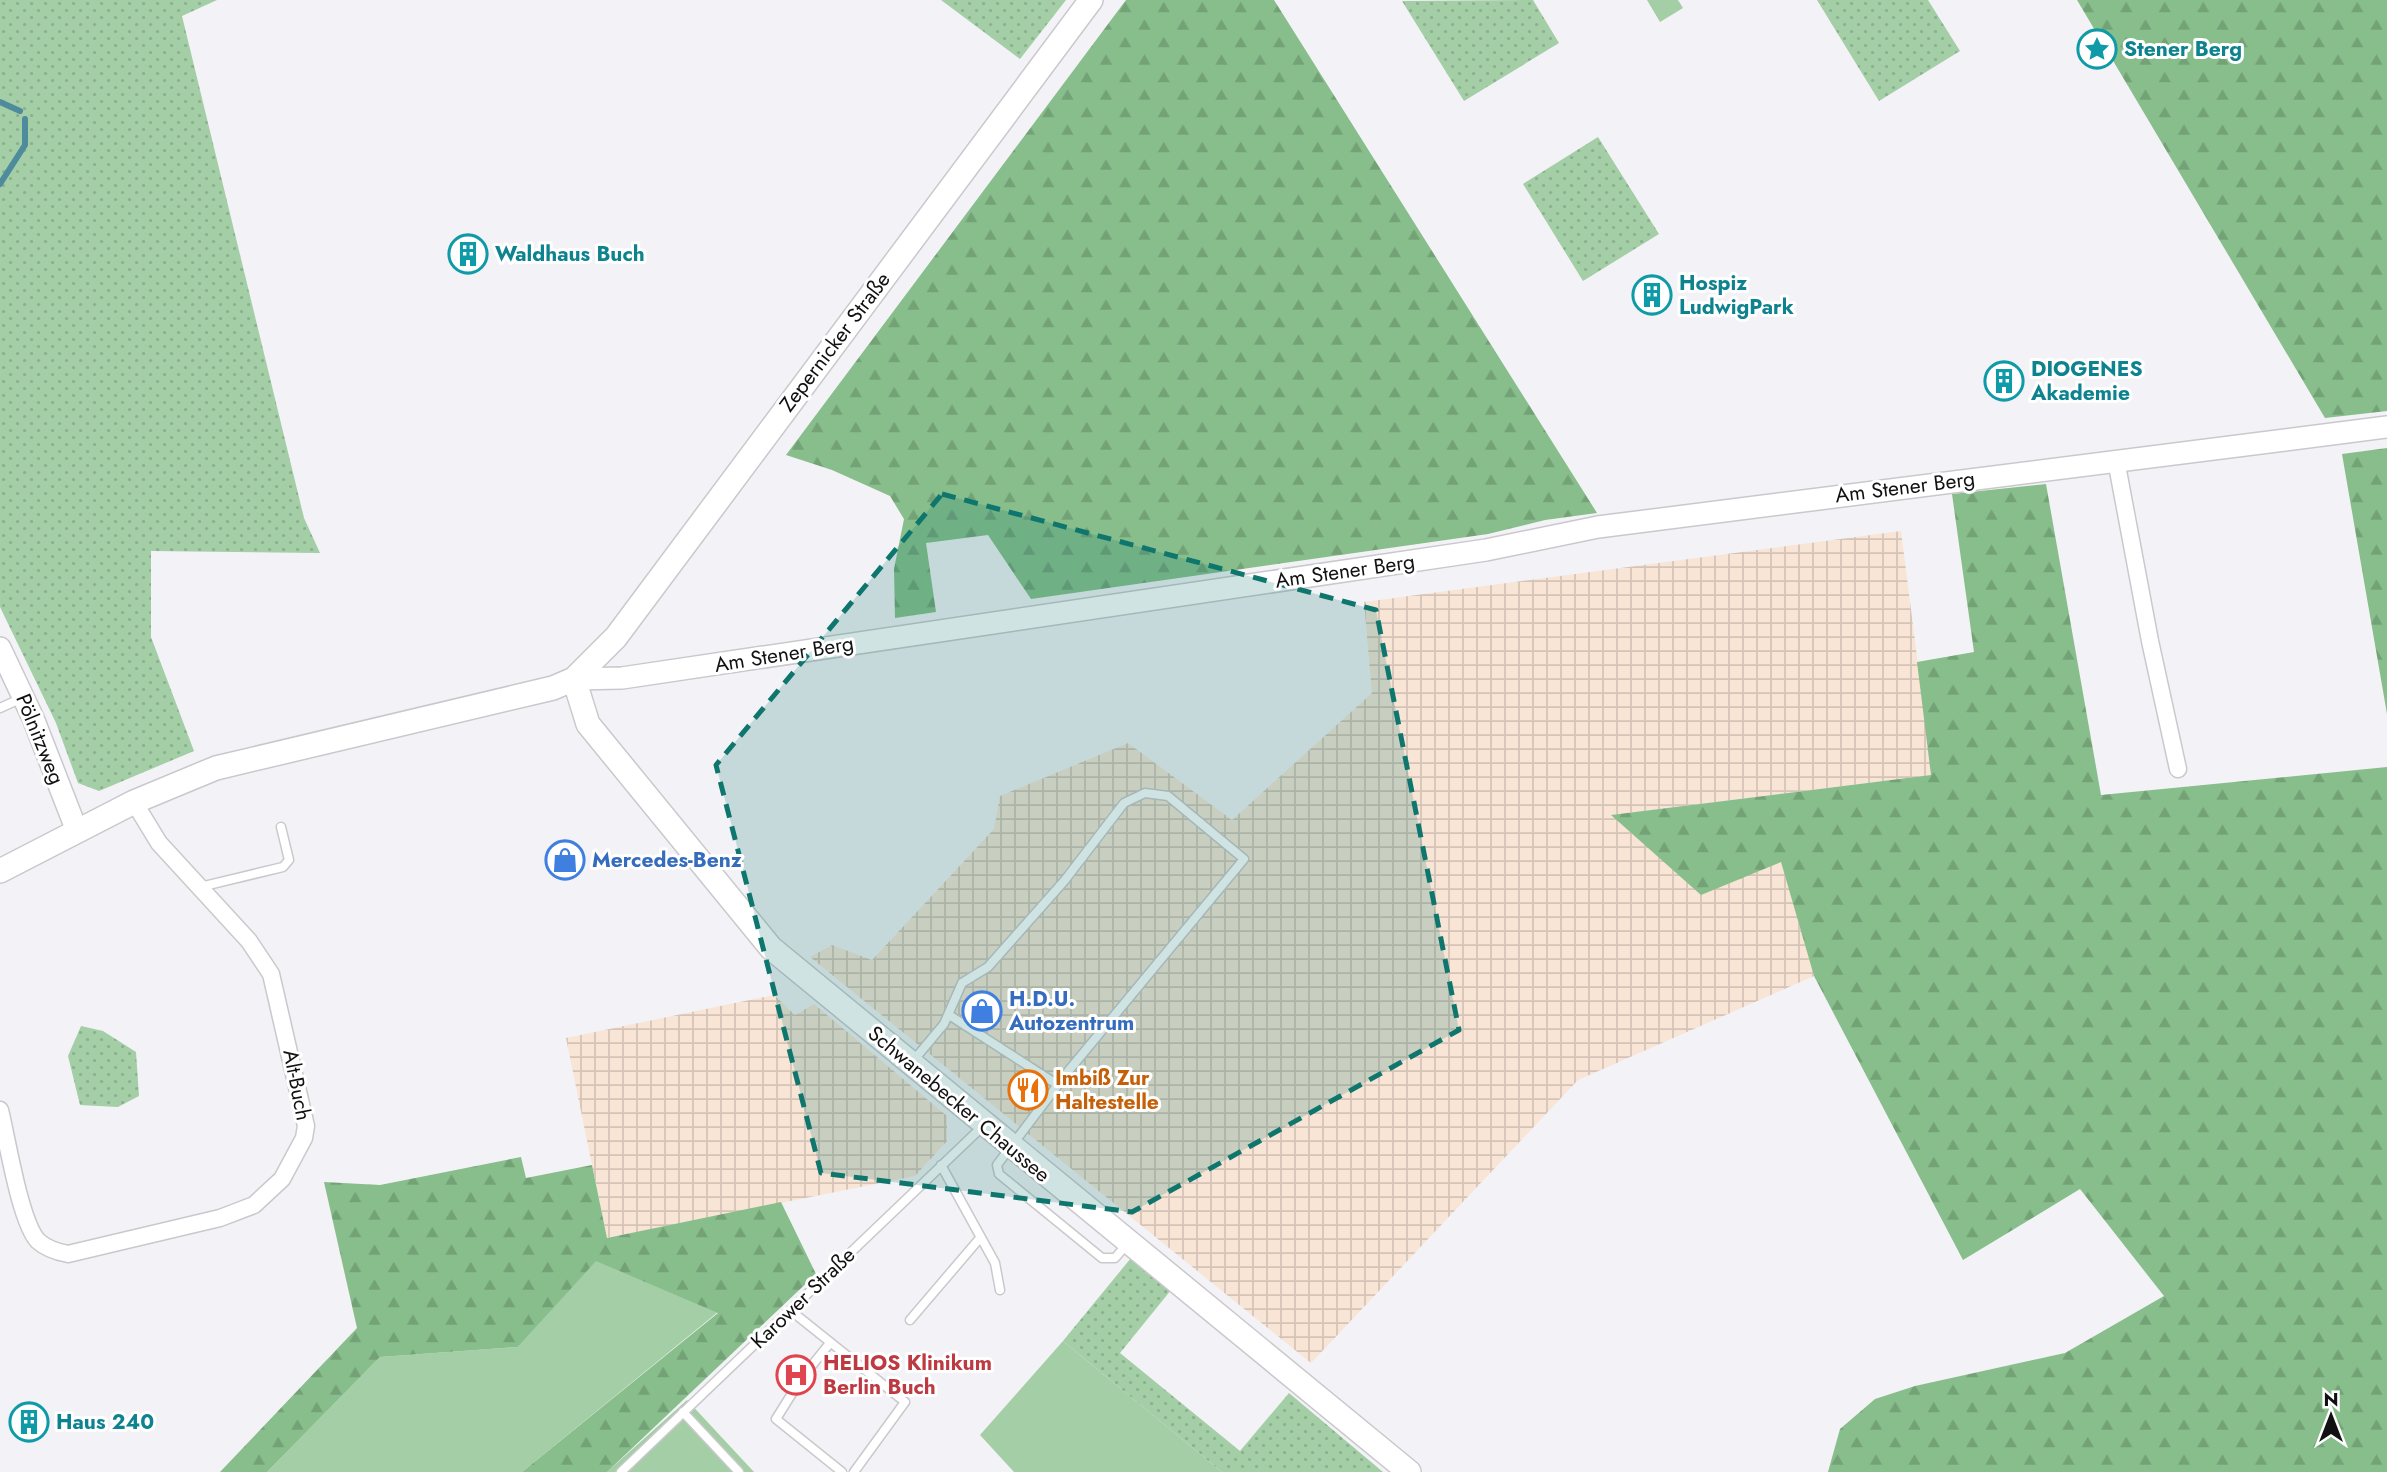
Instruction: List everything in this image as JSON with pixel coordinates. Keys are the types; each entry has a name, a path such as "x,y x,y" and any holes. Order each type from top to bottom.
{"main road":[{"name":"Zepernicker Straße","path":"573,679 616,637 1091,0"},
{"path":"0,871 134,802 216,768 523,697 573,679"},
{"name":"Schwanebecker Chaussee","path":"573,679 588,724 757,934 820,989 1409,1472"}],"street":[{"name":"Am Stener Berg","path":"573,679 622,678 1486,550 1598,527 2387,427"},
{"path":"2116,460 2150,641 2178,769"},
{"name":"Pölnitzweg","path":"0,648 24,697 77,831"},
{"name":"Alt-Buch","path":"0,1110 26,1215 37,1240 52,1250 68,1254 220,1219 254,1205 271,1193 291,1165 306,1126 277,989 271,974 249,941 197,888 159,843 134,802"}],"lane":[{"path":"0,708 24,697"},
{"path":"911,1063 949,1015 962,983 988,967 1065,880 1124,803 1145,793 1168,796 1244,859 1011,1146"},
{"path":"197,888 283,867 289,860 281,827"},
{"path":"949,1015 1058,1085"},
{"name":"Karower Straße","path":"621,1472 985,1124"},
{"path":"941,1165 995,1263 1000,1290"},
{"path":"910,1320 980,1238"},
{"path":"790,1310 905,1402 854,1472"},
{"path":"830,1343 801,1379 776,1419 842,1472"},
{"path":"683,1412 739,1472"}],"highlighted area":[{"path":"942,494 1376,610 1459,1030 1132,1212 821,1173 716,765"}],"shaded area":[{"path":"1901,531 1932,775 1612,815 1781,861 1814,976 1578,1080 1311,1363 810,957 832,945 872,960 994,829 1000,796 1128,743 1232,820 1372,693 1364,602"},
{"path":"774,995 795,1015 814,1004 947,1116 947,1141 915,1176 607,1238 566,1038"}],"green space":[{"path":"0,0 217,0 182,16 304,518 320,553 151,551 151,637 194,751 99,791 78,783 56,723 0,607"},
{"path":"941,0 1066,0 1020,59"},
{"path":"1126,0 1274,0 1597,513 1545,520 1488,534 1031,599 988,535 926,543 936,612 895,618 894,569 904,519 890,496 832,470 786,455"},
{"path":"1533,0 1559,43 1464,101 1402,1"},
{"path":"1647,0 1678,0 1683,8 1660,22"},
{"path":"1817,0 1928,0 1960,51 1879,101"},
{"path":"2077,0 2387,0 2387,411 2325,418"},
{"path":"1598,137 1659,234 1583,281 1523,184"},
{"path":"2387,448 2387,714 2342,454"},
{"path":"2046,484 2101,795 2387,767 2387,1472 1828,1472 1840,1429 1875,1399 1915,1386 2065,1353 2164,1296 2080,1189 1963,1260 1814,976 1781,862 1701,895 1611,815 1931,775 1917,662 1974,652 1952,494"},
{"path":"81,1026 103,1031 136,1052 139,1096 118,1107 80,1105 68,1056"},
{"path":"521,1157 526,1178 592,1165 607,1238 781,1202 816,1274 607,1472 522,1472 718,1313 596,1261 518,1347 380,1357 267,1472 220,1472 357,1328 324,1182 380,1185"},
{"path":"1131,1258 1171,1290 1120,1353 1240,1451 1289,1393 1383,1472 1222,1472 1063,1341"},
{"path":"596,1260 718,1312 522,1472 267,1472 380,1357 518,1347"},
{"path":"1063,1341 1222,1472 1014,1472 980,1435"},
{"path":"687,1400 754,1472 607,1472"}],"waterway":[{"path":"0,102 20,111"},
{"path":"0,184 25,145 25,119"}],"place":[{"name":"Stener Berg","path":"2097,49"},
{"name":"Waldhaus Buch","path":"468,254"},
{"name":"Hospiz LudwigPark","path":"1652,295"},
{"name":"DIOGENES Akademie","path":"2004,381"},
{"name":"Mercedes-Benz","path":"565,860"},
{"name":"H.D.U. Autozentrum","path":"982,1011"},
{"name":"Imbiß Zur Haltestelle","path":"1028,1090"},
{"name":"HELIOS Klinikum Berlin Buch","path":"796,1375"},
{"name":"Haus 240","path":"29,1422"}]}
